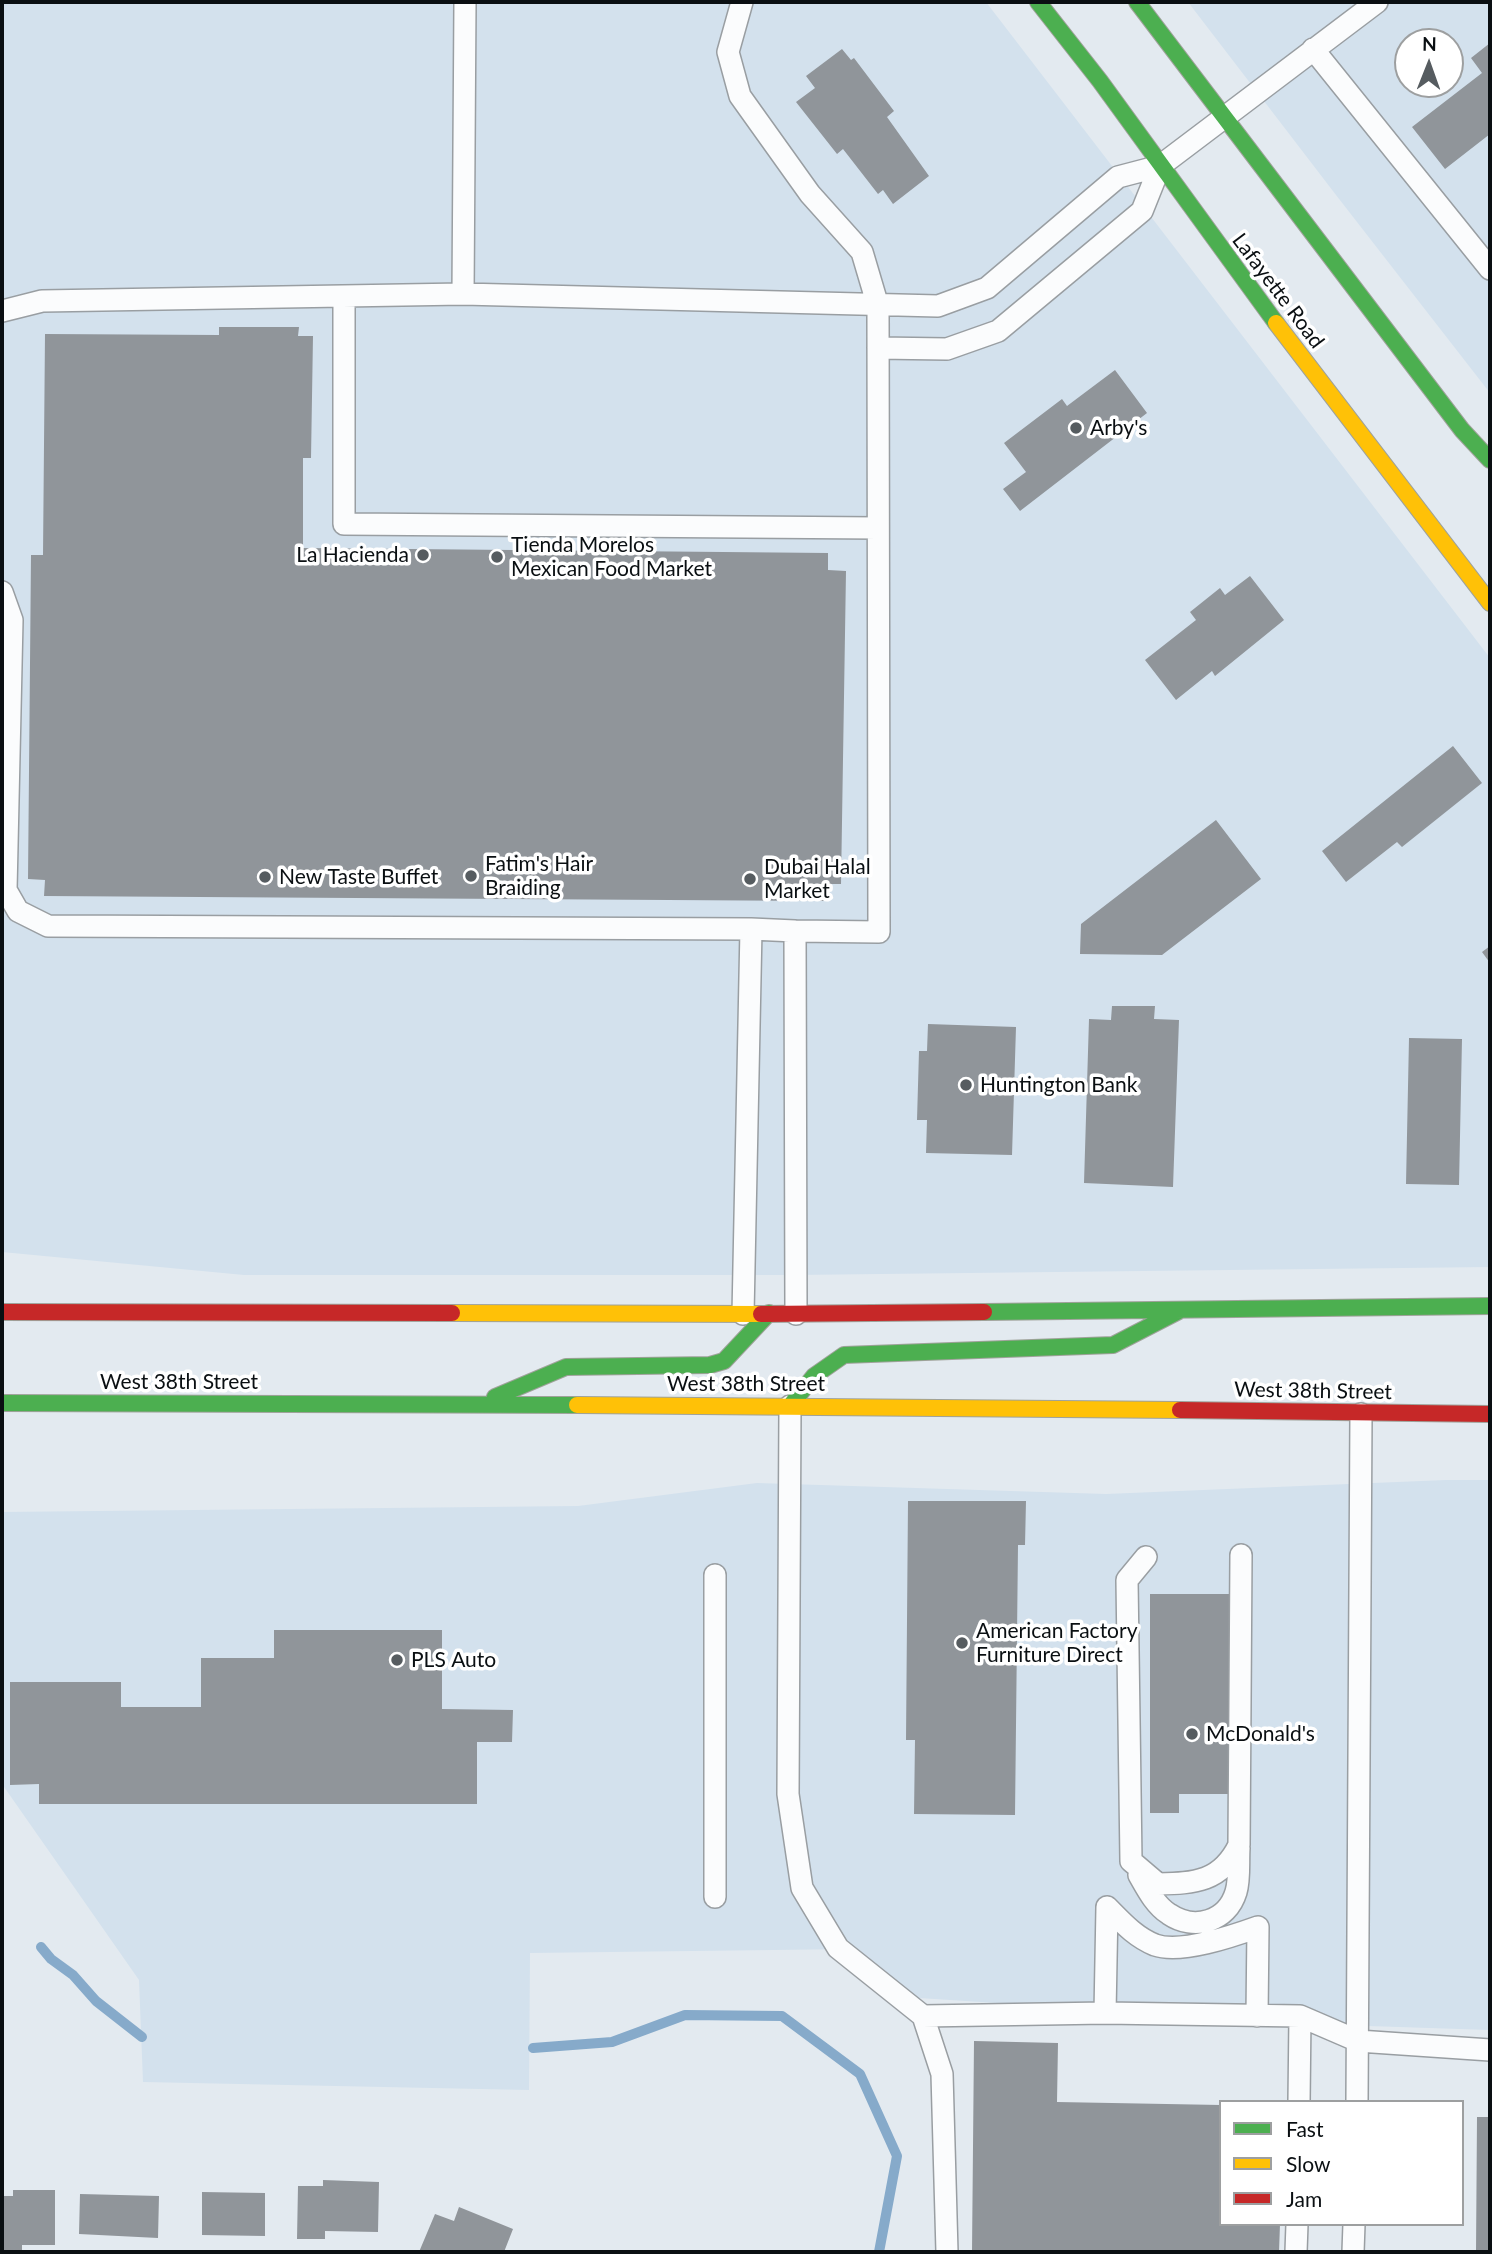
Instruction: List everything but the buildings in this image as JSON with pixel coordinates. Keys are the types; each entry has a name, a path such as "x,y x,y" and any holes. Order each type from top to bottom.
{"main road":[{"name":"Lafayette Road","path":"1038,2 1225,257 1490,603"},
{"path":"1137,2 1462,430 1490,460"},
{"path":"2,1312 796,1314 1187,1307 1490,1306"},
{"path":"790,1406 808,1381 832,1361 844,1355 1114,1345 1187,1307"},
{"path":"480,1403 566,1367 710,1365 724,1361 769,1313"},
{"name":"West 38th Street","path":"2,1402 480,1403 1490,1414"}],"lane":[{"path":"463,294 465,2"},
{"path":"2,592 12,620 6,890 18,911 48,926 879,932 878,306 862,252 810,194 740,96 728,51 742,2"},
{"path":"2,311 42,301 463,294 938,306 987,288 1118,177 1160,166 1224,114 1377,2"},
{"path":"1313,49 1490,269"},
{"path":"878,348 947,349 998,331 1142,211 1160,166"},
{"path":"344,296 344,524 878,527"},
{"path":"743,1314 751,929"},
{"path":"795,931 796,1314"},
{"path":"790,1406 788,1794 802,1888 838,1948 923,2016 942,2074 947,2252"},
{"path":"1357,2100 1361,1414"},
{"path":"1146,1557 1127,1580 1130,1861 1150,1895 1169,1914 1190,1923 1211,1921 1228,1910 1237,1891 1241,1555"},
{"path":"715,1575 715,1897"},
{"path":"1130,1861 1158,1884 1192,1884 1214,1875 1231,1861 1239,1845"},
{"path":"1105,2013 1107,1907 1129,1930 1157,1946 1207,1944 1258,1927 1257,2016"},
{"path":"923,2016 1105,2013 1300,2016 1358,2041 1490,2050"},
{"path":"1299,2100 1300,2016"},
{"path":"1296,2252 1297,2226"},
{"path":"1353,2252 1354,2226"}],"shaded area":[{"path":"2,2 986,2 1490,658 1490,1267 795,1275 244,1275 2,1252"},
{"path":"1188,2 1490,2 1490,393 1336,195"},
{"path":"1490,1480 1490,2030 1338,2025 919,1998 854,1949 530,1953 529,2090 143,2082 139,1980 2,1784 2,1512 578,1506 757,1483 1106,1494"}],"waterway":[{"path":"41,1947 51,1959 73,1975 96,2001 142,2037"},
{"path":"533,2048 612,2042 685,2015 782,2016 860,2074 897,2156 879,2252"}],"traffic: fast":[{"path":"1038,2 1100,81 1276,323"},
{"path":"1137,2 1462,430 1490,460"},
{"path":"984,1312 1490,1306"},
{"path":"790,1406 814,1376 844,1355 1113,1345 1179,1311"},
{"path":"495,1397 566,1367 710,1365 724,1361 769,1313"},
{"path":"2,1403 577,1405"}],"traffic: slow":[{"path":"1276,323 1490,603"},
{"path":"452,1313 761,1314"},
{"path":"577,1405 1180,1410"}],"traffic: jam":[{"path":"2,1312 452,1313"},
{"path":"761,1314 984,1312"},
{"path":"1180,1410 1490,1414"}],"place":[{"name":"Arby's","path":"1076,428"},
{"name":"La Hacienda","path":"423,555"},
{"name":"Tienda Morelos Mexican Food Market","path":"497,557"},
{"name":"Fatim's Hair Braiding","path":"471,876"},
{"name":"New Taste Buffet","path":"265,877"},
{"name":"Dubai Halal Market","path":"750,879"},
{"name":"Huntington Bank","path":"966,1085"},
{"name":"American Factory Furniture Direct","path":"962,1643"},
{"name":"PLS Auto","path":"397,1660"},
{"name":"McDonald's","path":"1192,1734"}]}
